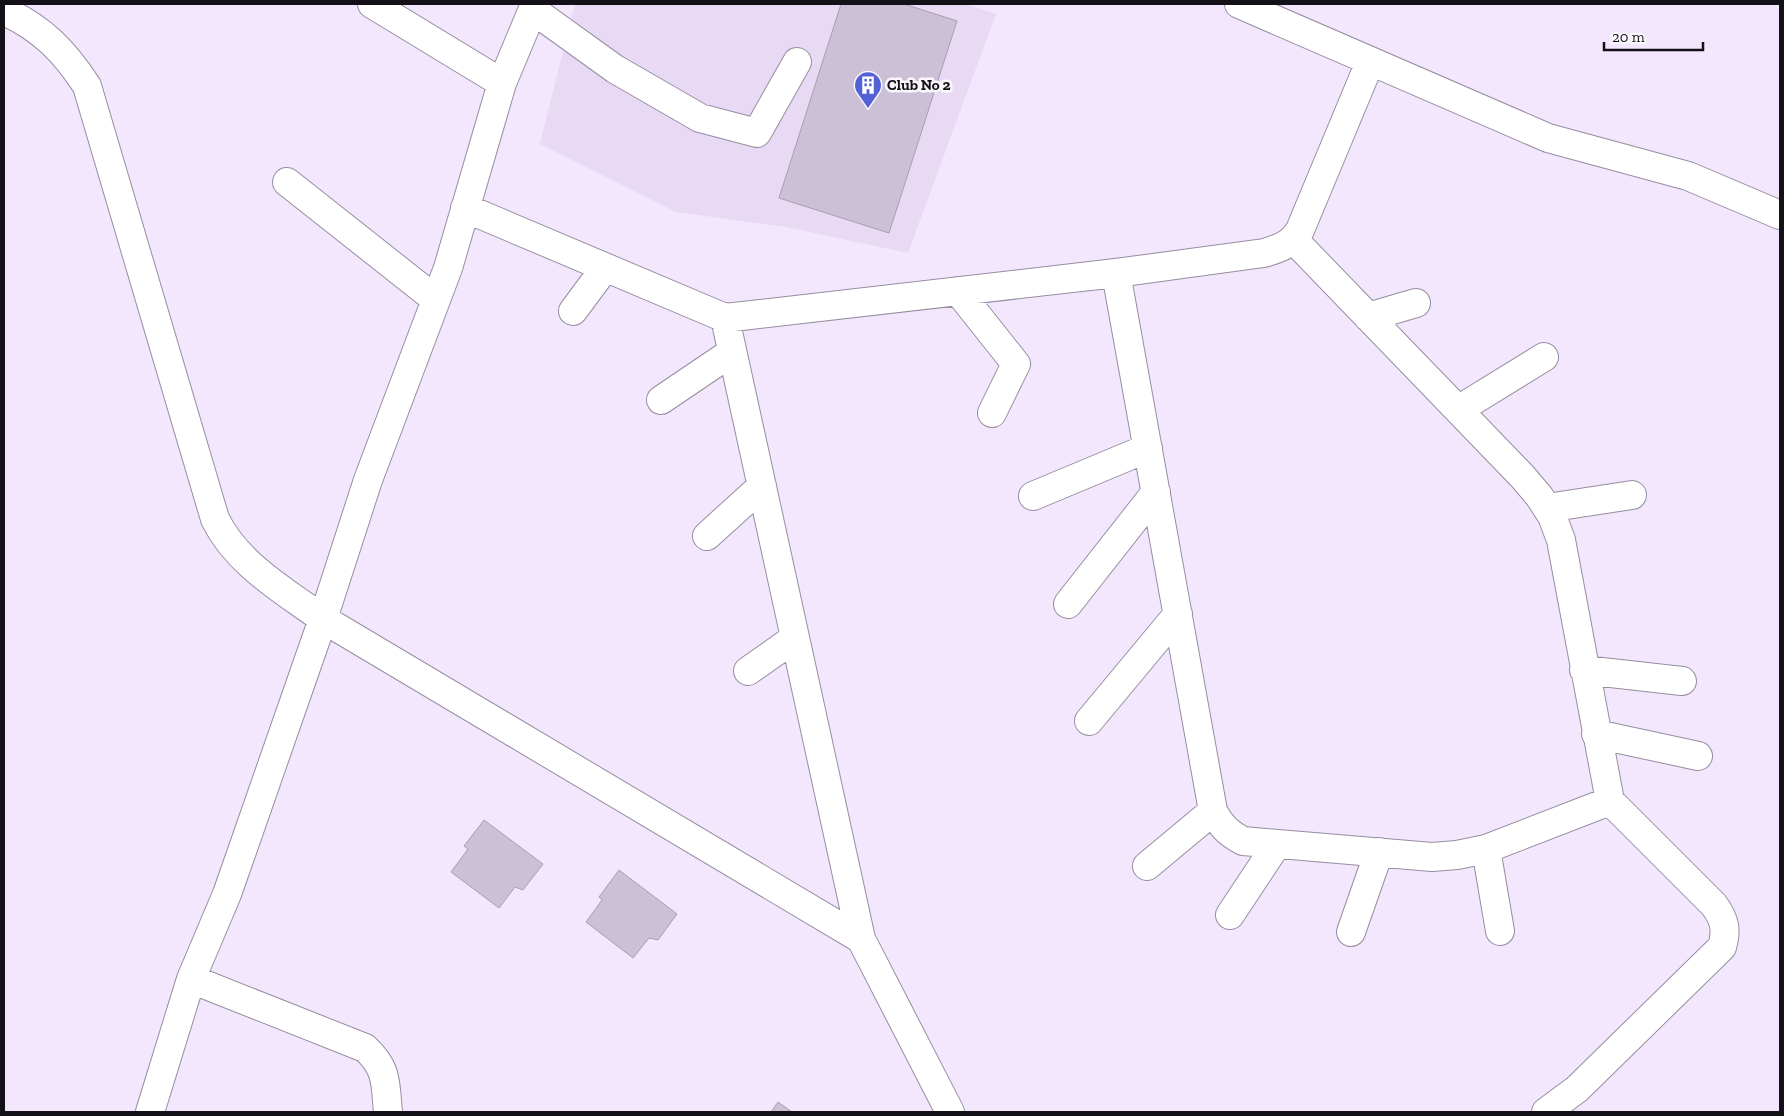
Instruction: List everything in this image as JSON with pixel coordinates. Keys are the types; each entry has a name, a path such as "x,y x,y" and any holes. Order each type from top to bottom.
{"street":[{"path":"372,4 502,83"},
{"path":"1239,4 1548,138 1688,176 1780,215"},
{"path":"150,1112 191,979 227,894 323,619 368,480 448,268 502,83 534,7 615,69 700,118 756,133 797,62"},
{"path":"4,11 23,20 44,36 69,59 87,86 215,519 224,538 248,564 323,619 860,939"},
{"path":"465,208 725,318 1116,273 1264,253 1281,248 1294,240 1370,62"},
{"path":"286,182 435,299"},
{"path":"1294,240 1522,476 1547,508 1561,540 1610,801 1714,905 1723,917 1726,933 1722,947 1577,1089 1546,1112"},
{"path":"573,311 605,268"},
{"path":"1116,273 1213,810 1220,824 1229,834 1244,841 1432,857 1486,849 1610,801"},
{"path":"958,292 1016,364 992,413"},
{"path":"1368,317 1416,303"},
{"path":"725,318 860,939 950,1112"},
{"path":"660,400 732,352"},
{"path":"1458,410 1544,357"},
{"path":"1033,496 1148,448"},
{"path":"708,536 762,486"},
{"path":"1068,604 1156,492"},
{"path":"1547,508 1632,495"},
{"path":"1089,721 1178,614"},
{"path":"748,670 795,638"},
{"path":"1584,670 1682,681"},
{"path":"1596,734 1698,756"},
{"path":"1147,866 1213,810"},
{"path":"1230,915 1277,844"},
{"path":"1486,849 1500,931"},
{"path":"1351,932 1379,852"},
{"path":"191,979 365,1048 376,1058 384,1071 388,1112"}],"shaded area":[{"name":"Club No 2","path":"575,4 966,4 996,14 908,253 786,227 676,212 540,144"}],"building":[{"name":"Club No 2","path":"841,4 904,4 957,21 889,233 779,198"},
{"path":"484,820 543,864 523,890 515,887 499,908 451,872 468,849 464,846"},
{"path":"619,870 677,914 658,940 649,938 633,958 586,922 602,900 599,897"},
{"path":"778,1102 792,1112 771,1112"}],"place":[{"name":"Club No 2","path":"868,109"}]}
